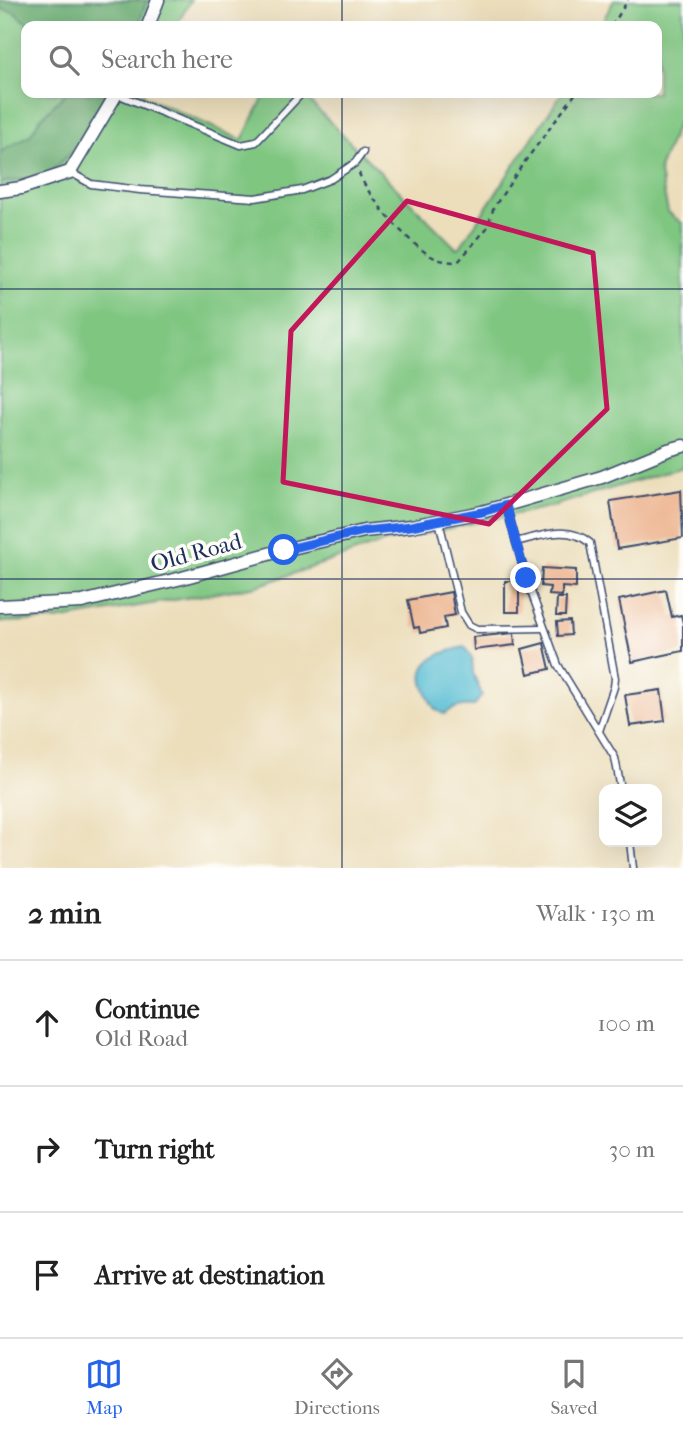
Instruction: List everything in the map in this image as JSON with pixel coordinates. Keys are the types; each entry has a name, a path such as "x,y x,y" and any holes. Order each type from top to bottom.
{"street":[{"path":"150,21 158,0"},
{"path":"0,191 21,188 70,172 114,98"},
{"name":"Old Road","path":"0,606 82,602 364,531 411,526 482,512 602,478 683,446"}],"lane":[{"path":"129,98 241,145 256,142 297,98"},
{"path":"70,172 91,184 255,198 302,190 331,179 355,163 363,152"},
{"path":"506,505 526,578 558,665 615,758 620,784"},
{"path":"439,520 461,612 469,625 477,629 544,628"},
{"path":"516,542 556,532 570,532 582,536 590,543 615,678 599,731"},
{"path":"631,847 633,868"}],"path":[{"path":"615,21 628,0"},
{"path":"355,163 363,184 395,224 426,253 443,262 458,262 486,228 494,206 572,98"}],"highlighted area":[{"path":"407,201 593,253 607,409 489,524 283,482 291,331"}],"green space":[{"path":"0,0 191,0 179,21 21,21 21,98 148,98 242,140 263,98 306,98 456,248 460,247 559,98 662,98 662,21 603,21 614,0 683,0 683,110 659,169 668,212 683,224 683,467 549,507 385,542 257,586 56,620 0,622"},
{"path":"0,0 147,0 140,21 25,21 14,12 0,9"},
{"path":"61,98 103,98 80,143 47,176 0,183 0,152 30,135 40,119"}],"water":[{"path":"465,647 472,658 473,673 482,695 474,706 458,707 444,714 431,704 423,682 425,666 446,652"}],"building":[{"path":"681,490 683,538 617,549 610,501"},
{"path":"542,568 576,570 576,588 562,587 562,596 549,595 550,587 541,586"},
{"path":"505,581 519,581 519,612 505,612"},
{"path":"666,590 672,617 681,615 683,651 632,662 619,600"},
{"path":"451,592 455,615 444,617 446,628 420,633 419,627 414,628 408,600"},
{"path":"557,598 566,598 565,616 556,616"},
{"path":"570,621 571,635 558,636 557,622"},
{"path":"514,633 515,645 474,650 473,637"},
{"path":"544,643 550,669 528,674 522,649"},
{"path":"661,690 665,721 630,726 625,695"}],"route":[{"path":"284,550 364,531 411,526 506,505 526,578"}]}
